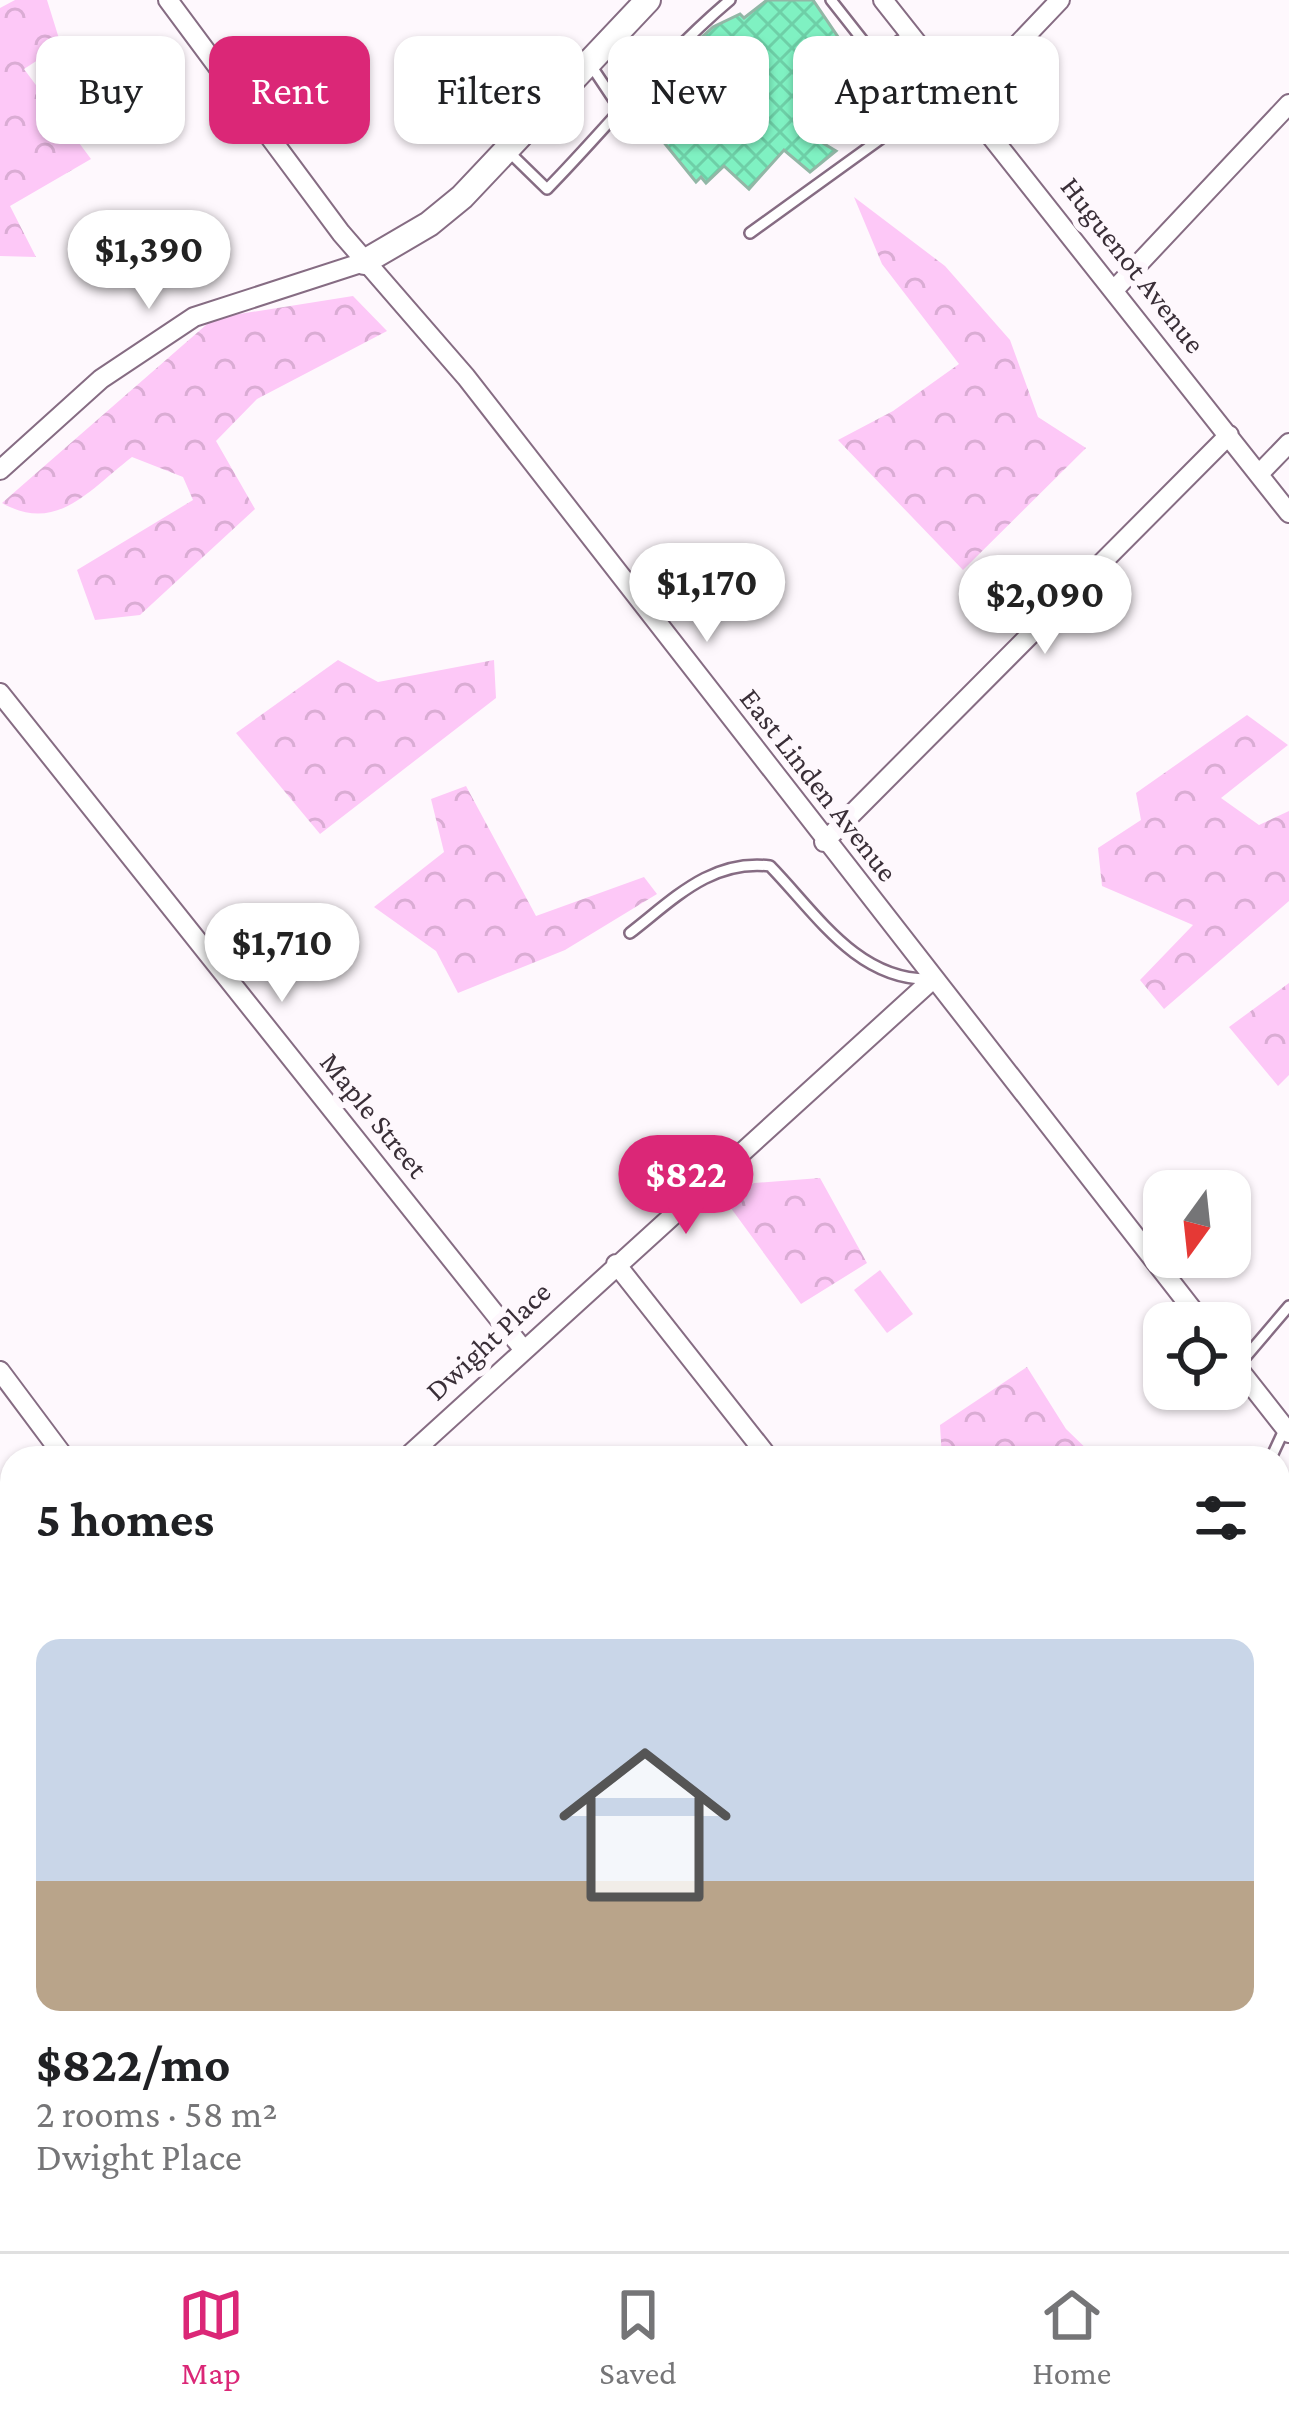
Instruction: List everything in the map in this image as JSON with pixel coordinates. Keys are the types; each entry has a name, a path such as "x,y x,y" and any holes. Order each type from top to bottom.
{"street":[{"name":"East Linden Avenue","path":"168,0 364,262 466,376 824,842 1187,1302"},
{"path":"0,470 116,368 194,316 364,262 440,217 647,0"},
{"name":"Huguenot Avenue","path":"883,0 910,34"},
{"path":"1026,36 1060,0"},
{"path":"1114,290 1289,104"},
{"name":"Huguenot Avenue","path":"998,144 1289,513"},
{"path":"824,842 1229,435"},
{"path":"1259,474 1289,443"},
{"name":"Maple Street","path":"0,693 523,1349"},
{"name":"Dwight Place","path":"419,1446 933,979"},
{"path":"616,1264 760,1446"},
{"path":"0,1371 56,1446"},
{"path":"1251,1382 1284,1420"}],"lane":[{"path":"831,0 861,36"},
{"path":"689,36 727,1"},
{"path":"587,62 608,92"},
{"path":"507,151 547,189 608,126"},
{"path":"750,233 873,144"},
{"path":"630,933 704,875 743,863 770,866 842,946 893,973 933,979"},
{"path":"1251,1345 1289,1306"}],"green space":[{"path":"15,0 47,0 58,36 36,36 36,61 24,69 36,85 36,144 80,144 91,159 10,206 36,257 0,256 0,8"},
{"path":"854,197 945,266 1010,340 1038,417 1086,448 963,570 838,440 893,411 959,364 882,264"},
{"path":"353,296 387,331 257,399 216,441 255,509 140,615 95,620 77,570 193,500 183,477 132,457 56,511 39,514 2,503 214,318"},
{"path":"338,660 378,682 494,660 496,698 320,834 236,733"},
{"path":"1247,715 1288,745 1221,798 1259,825 1289,811 1289,901 1164,1009 1140,980 1193,925 1102,886 1098,848 1141,820 1136,793"},
{"path":"466,786 536,916 644,877 657,894 565,950 458,993 436,951 374,907 444,852 431,799"},
{"path":"1289,983 1289,1075 1278,1086 1229,1027"},
{"path":"820,1178 867,1263 801,1304 725,1200 754,1183"},
{"path":"880,1270 913,1314 887,1333 854,1290"},
{"path":"1027,1367 1066,1429 1084,1446 941,1446 940,1425"}],"building":[{"path":"767,0 813,0 837,36 793,36 793,144 824,144 836,151 810,172 784,150 749,189 724,166 706,183 701,177 696,182 665,144 769,144 769,36 703,36 740,14 744,18"}]}
